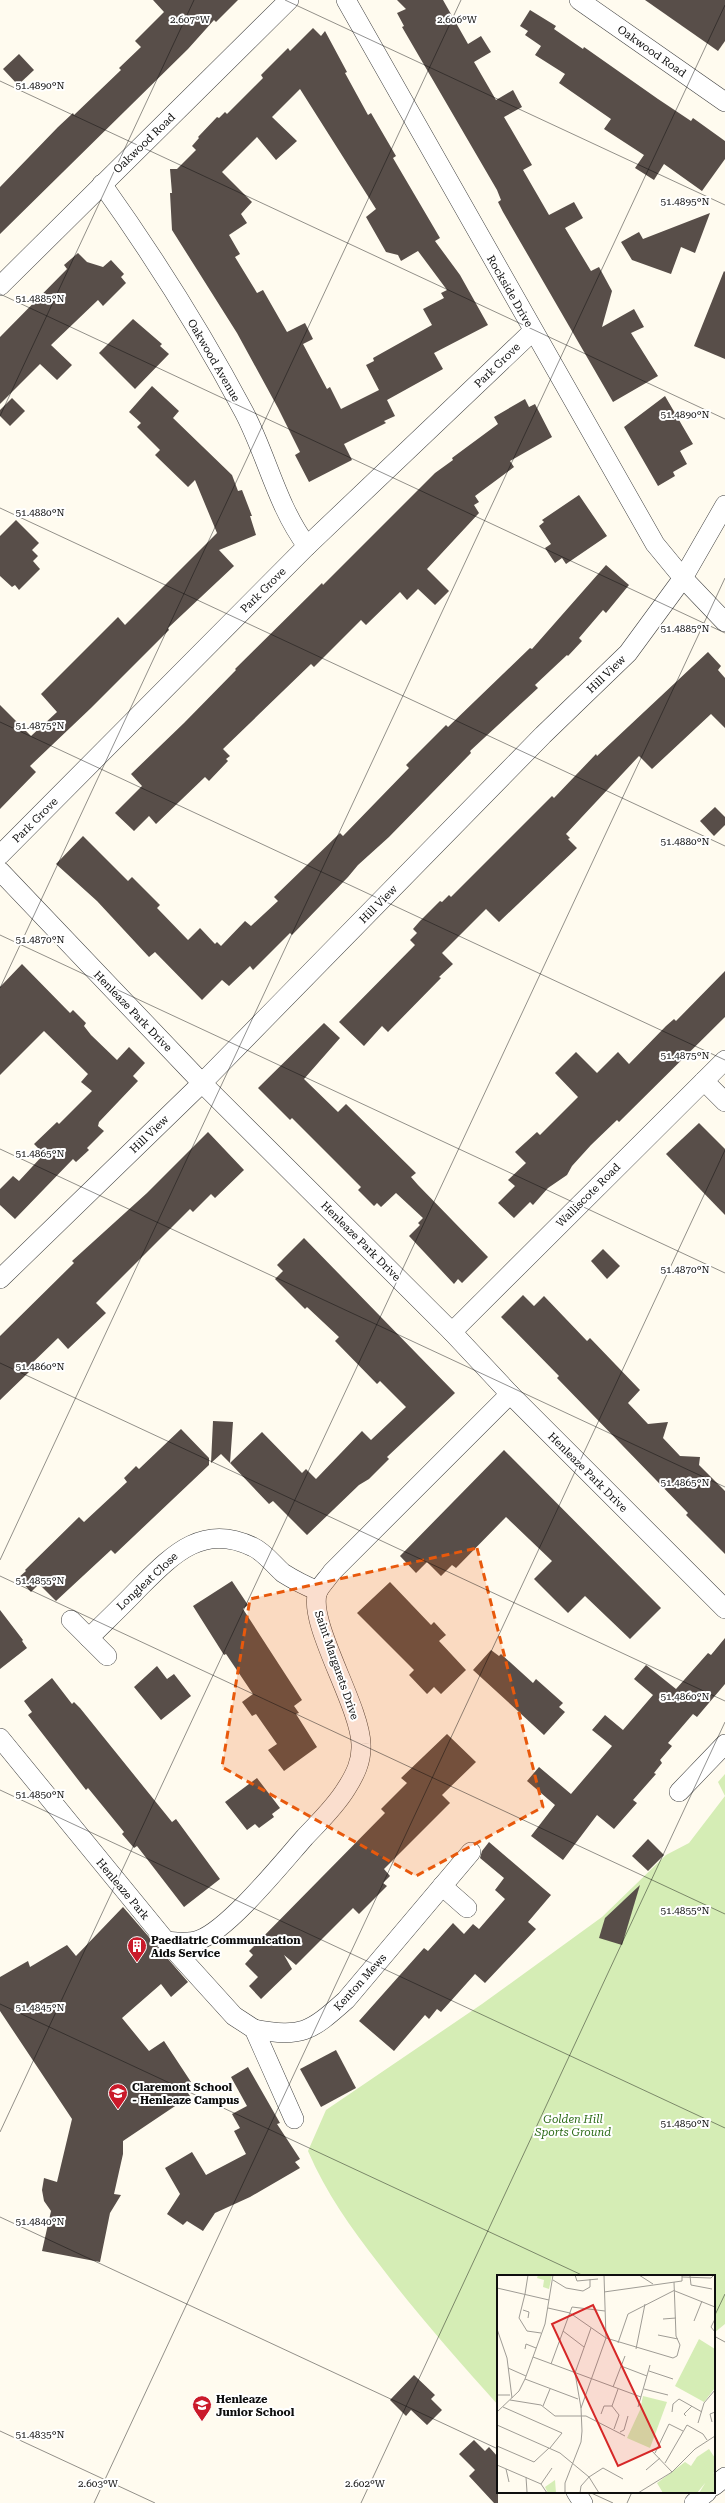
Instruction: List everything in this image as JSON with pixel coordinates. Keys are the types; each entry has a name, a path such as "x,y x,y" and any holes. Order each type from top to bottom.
{"street":[{"name":"Oakwood Road","path":"0,286 289,0"},
{"name":"Rockside Drive","path":"346,0 655,544 683,578 725,622"},
{"name":"Oakwood Road","path":"579,0 725,102"},
{"name":"Oakwood Avenue","path":"102,184 142,241 211,354 245,414 292,527 306,546"},
{"name":"Park Grove","path":"0,855 306,546 533,330"},
{"name":"Hill View","path":"0,1279 202,1083 543,735 628,653 683,578 725,505"},
{"name":"Henleaze Park Drive","path":"0,871 202,1083 452,1332 510,1394 725,1609"},
{"name":"Walliscote Road","path":"452,1332 725,1060"},
{"path":"704,1081 725,1102"},
{"path":"318,1591 332,1572 510,1394"},
{"name":"Longleat Close","path":"89,1638 166,1561 183,1548 201,1541 218,1538 236,1540 255,1548 285,1574 318,1591"},
{"name":"Saint Margarets Drive","path":"166,1941 184,1943 200,1940 225,1923 260,1888 346,1790 357,1768 361,1756 361,1742 348,1695 316,1607 318,1591"},
{"path":"71,1620 107,1656"},
{"name":"Henleaze Park","path":"0,1738 166,1941 234,2016 254,2029"},
{"path":"679,1792 725,1744"},
{"name":"Kenton Mews","path":"254,2029 276,2033 300,2033 314,2028 324,2020 346,2000 471,1852"},
{"path":"442,1886 467,1908"},
{"path":"254,2029 294,2119"},
{"path":"715,2485 725,2477"},
{"path":"577,2493 583,2503"},
{"path":"694,2503 706,2493"}],"highlighted area":[{"path":"477,1548 543,1807 416,1876 222,1767 250,1599"}],"green space":[{"path":"725,1774 725,1796 718,1782"},
{"name":"Golden Hill Sports Ground","path":"725,1796 725,2324 715,2332 715,2275 497,2275 497,2404 422,2318 369,2251 331,2196 308,2151 326,2110 482,2004 602,1917 666,1855 689,1843"}],"building":[{"path":"153,0 238,0 216,22 214,20 188,49 0,234 0,187 58,127 73,113 74,115 121,70 119,68 141,47 135,41 164,12"},
{"path":"397,0 443,0 468,44 481,36 491,52 474,62 496,100 513,90 522,107 504,117 532,165 523,170 549,215 574,202 583,218 565,228 591,271 599,267 612,291 602,327 634,309 644,327 631,333 658,376 613,402 503,212 498,202 501,200 497,190 402,27 404,26 397,13 406,9"},
{"path":"645,0 725,0 725,41 718,51"},
{"path":"530,10 556,26 554,29 583,49 584,47 691,121 693,118 725,141 725,159 702,191 664,164 654,180 635,168 644,155 604,129 611,119 559,83 565,74 535,55 541,46 525,35 528,31 520,26"},
{"path":"313,28 321,36 325,31 347,72 345,73 368,115 371,113 396,156 393,158 440,238 435,241 460,275 488,325 434,353 443,369 387,400 395,416 384,421 386,423 344,444 352,460 309,482 295,455 300,452 278,408 237,333 172,230 170,193 172,193 170,169 177,169 196,150 192,146 199,138 198,137 217,117 219,118 225,112 227,114 263,78 261,75 288,48 290,51","holes":["300,89 376,209 366,217 386,252 398,255 401,261 418,251 447,290 441,293 444,298 423,309 432,325 373,358 374,361 366,365 379,390 341,409 330,387 327,389 303,344 313,339 305,323 287,332 263,290 257,293 235,257 240,254 229,235 247,223 241,214 252,202 222,172 257,137 276,160 297,141 272,117"]},
{"path":"19,54 34,70 18,85 3,69"},
{"path":"710,213 695,253 681,247 671,274 632,260 621,242 639,232 643,239"},
{"path":"78,253 87,262 103,267 111,260 124,274 121,277 126,283 103,306 98,300 51,345 72,365 57,380 40,364 0,404 0,337 67,269 64,265"},
{"path":"724,271 725,272 725,359 694,346"},
{"path":"133,319 162,344 160,346 169,354 135,389 99,353"},
{"path":"152,386 179,411 173,418 232,475 238,491 242,490 252,516 250,516 256,535 219,550 234,566 168,628 169,630 91,708 30,766 36,772 0,809 0,705 31,736 57,712 41,694 118,617 125,625 217,533 195,480 188,487 155,455 160,450 137,427 141,423 129,412"},
{"path":"665,396 693,444 680,451 687,464 673,472 675,476 658,486 624,427"},
{"path":"12,398 25,411 10,426 0,416 0,410"},
{"path":"525,399 529,407 535,404 552,437 510,461 514,467 475,496 479,502 474,505 479,513 427,569 449,591 435,605 418,589 407,600 400,592 366,625 361,620 314,667 311,664 223,749 230,756 226,759 228,761 209,781 205,777 156,824 149,816 134,831 115,813 142,786 131,774 184,723 236,670 235,669 322,583 323,585 435,473 453,460 452,458 498,424 494,417"},
{"path":"579,495 607,536 566,564 562,558 555,563 545,548 551,544 539,526 544,522 542,520"},
{"path":"16,520 39,543 32,550 38,556 33,561 40,569 19,590 15,585 12,587 0,576 0,536"},
{"path":"606,565 629,585 606,613 603,610 579,638 582,641 568,656 567,655 535,685 538,688 470,751 471,753 389,837 358,865 292,935 290,933 253,970 250,966 229,986 222,980 202,1000 155,952 149,957 97,901 56,864 83,836 128,881 132,877 160,905 157,908 188,940 200,928 215,944 217,942 221,946 245,921 251,926 278,901 274,897 340,833 343,836 409,768 406,765 446,725 448,727 530,648 532,649"},
{"path":"708,652 721,666 718,670 725,678 725,728 711,714 652,769 639,756 566,834 570,838 568,839 577,848 499,922 486,909 442,953 453,964 439,977 441,978 388,1032 382,1026 364,1046 339,1022 415,945 410,940 417,933 413,929 440,901 442,902 449,895 451,897 552,796 554,798 596,754 597,756"},
{"path":"715,807 725,817 725,825 714,836 700,821"},
{"path":"22,964 70,1013 73,1010 86,1023 84,1026 91,1035 117,1060 129,1047 145,1063 133,1076 138,1081 99,1122 98,1126 104,1131 87,1148 89,1150 76,1162 73,1159 15,1219 0,1205 0,1189 13,1176 19,1181 44,1154 34,1144 57,1122 59,1124 92,1091 81,1082 88,1074 44,1031 0,1075 0,987"},
{"path":"725,971 725,1017 619,1122 617,1120 591,1145 572,1166 567,1175 548,1188 533,1205 530,1202 514,1218 498,1203 515,1186 508,1180 526,1163 515,1152 537,1132 540,1135 578,1097 555,1073 576,1052 597,1073 618,1052 629,1064 666,1026 674,1019 676,1021"},
{"path":"324,1023 340,1038 304,1079 338,1112 346,1104 416,1173 411,1177 488,1257 462,1283 458,1279 454,1284 409,1236 420,1225 418,1223 423,1218 396,1193 381,1207 377,1203 374,1206 358,1190 361,1187 292,1118 290,1120 258,1088"},
{"path":"699,1123 725,1149 725,1215 666,1154"},
{"path":"208,1132 244,1170 215,1198 211,1194 193,1212 190,1209 96,1303 106,1313 68,1349 58,1338 26,1369 29,1372 0,1400 0,1336 74,1263 72,1261 147,1193"},
{"path":"304,1238 455,1393 387,1457 389,1459 369,1479 359,1485 307,1535 273,1501 269,1504 230,1463 262,1432 302,1473 306,1469 316,1479 362,1431 371,1440 406,1407 380,1381 377,1384 335,1341 339,1337 307,1307 305,1309 275,1279 283,1271 277,1265"},
{"path":"603,1249 620,1266 607,1279 591,1261"},
{"path":"523,1295 534,1306 544,1296 587,1341 590,1338 640,1390 628,1403 648,1424 668,1422 663,1438 680,1456 700,1457 699,1465 725,1491 725,1554 686,1515 688,1513 557,1378 559,1376 501,1317"},
{"path":"213,1421 233,1422 230,1463 221,1454 211,1463"},
{"path":"181,1429 209,1458 209,1465 115,1554 111,1550 56,1601 39,1584 31,1592 18,1578 26,1571 25,1570 79,1517 84,1522 127,1482 124,1478 136,1466 139,1469"},
{"path":"504,1450 661,1608 630,1639 585,1596 568,1613 534,1579 552,1561 506,1517 456,1568 452,1565 441,1576 427,1562 416,1573 400,1556"},
{"path":"232,1581 248,1605 243,1609 302,1700 294,1706 299,1713 296,1714 317,1747 284,1771 268,1750 277,1744 256,1714 252,1716 242,1702 253,1694 226,1654 224,1655 193,1606"},
{"path":"390,1582 431,1625 434,1622 446,1635 439,1641 466,1670 441,1694 434,1687 427,1694 409,1675 414,1670 357,1613"},
{"path":"0,1610 23,1640 22,1641 27,1648 0,1669"},
{"path":"725,1638 725,1684 697,1717 693,1714 668,1743 672,1746 660,1760 662,1763 654,1773 656,1774 633,1800 637,1803 614,1829 597,1815 563,1860 531,1836 555,1805 527,1781 539,1767 571,1794 612,1746 592,1730 605,1715 623,1730 653,1695 634,1679 646,1665 676,1689 708,1653 711,1655"},
{"path":"491,1650 499,1656 501,1654 533,1683 536,1679 563,1703 559,1707 565,1712 544,1735 473,1670"},
{"path":"157,1666 167,1679 174,1674 191,1696 161,1720 134,1687"},
{"path":"52,1678 72,1704 74,1702 80,1708 172,1822 176,1819 220,1879 184,1907 137,1846 134,1848 122,1834 124,1832 88,1788 86,1790 28,1715 32,1712 24,1701"},
{"path":"447,1734 476,1762 442,1795 450,1803 384,1869 390,1876 383,1883 387,1886 359,1914 353,1908 296,1965 284,1955 292,1969 261,1999 249,1986 258,1977 245,1964 253,1955 249,1951 385,1813 381,1809 407,1783 401,1778"},
{"path":"257,1778 280,1808 272,1814 274,1817 259,1828 255,1824 247,1830 225,1802"},
{"path":"648,1839 664,1855 648,1871 632,1856"},
{"path":"489,1842 551,1895 528,1922 536,1929 485,1983 475,1974 441,2012 437,2009 429,2019 425,2015 394,2051 359,2021 424,1948 428,1951 453,1923 464,1934 473,1924 479,1929 505,1899 495,1890 504,1878 480,1858 482,1851"},
{"path":"640,1885 622,1945 599,1938 605,1918"},
{"name":"Claremont School - Henleaze Campus","path":"123,1907 188,1982 171,1997 161,1984 122,2018 149,2051 164,2041 191,2082 184,2087 190,2096 123,2141 123,2154 114,2194 121,2195 110,2213 100,2262 42,2251 51,2211 44,2201 42,2190 44,2178 57,2182 72,2119 0,2011 0,1977 28,1961 30,1967 67,1945 76,1956"},
{"path":"336,2050 356,2088 321,2107 300,2069"},
{"path":"248,2067 280,2123 277,2124 300,2159 295,2162 300,2168 250,2197 215,2213 203,2231 187,2221 183,2225 167,2214 180,2194 165,2168 192,2152 206,2175 246,2154 234,2131 240,2128 232,2114 247,2106 231,2077"},
{"path":"414,2375 435,2395 431,2399 442,2410 427,2425 411,2410 406,2416 390,2400"},
{"path":"474,2440 485,2451 489,2447 497,2456 498,2503 494,2503 469,2476 475,2470 459,2454"}],"place":[{"name":"Paediatric Communication Aids Service","path":"137,1963"},
{"name":"Claremont School - Henleaze Campus","path":"118,2110"},
{"name":"Henleaze Junior School","path":"202,2422"}]}
